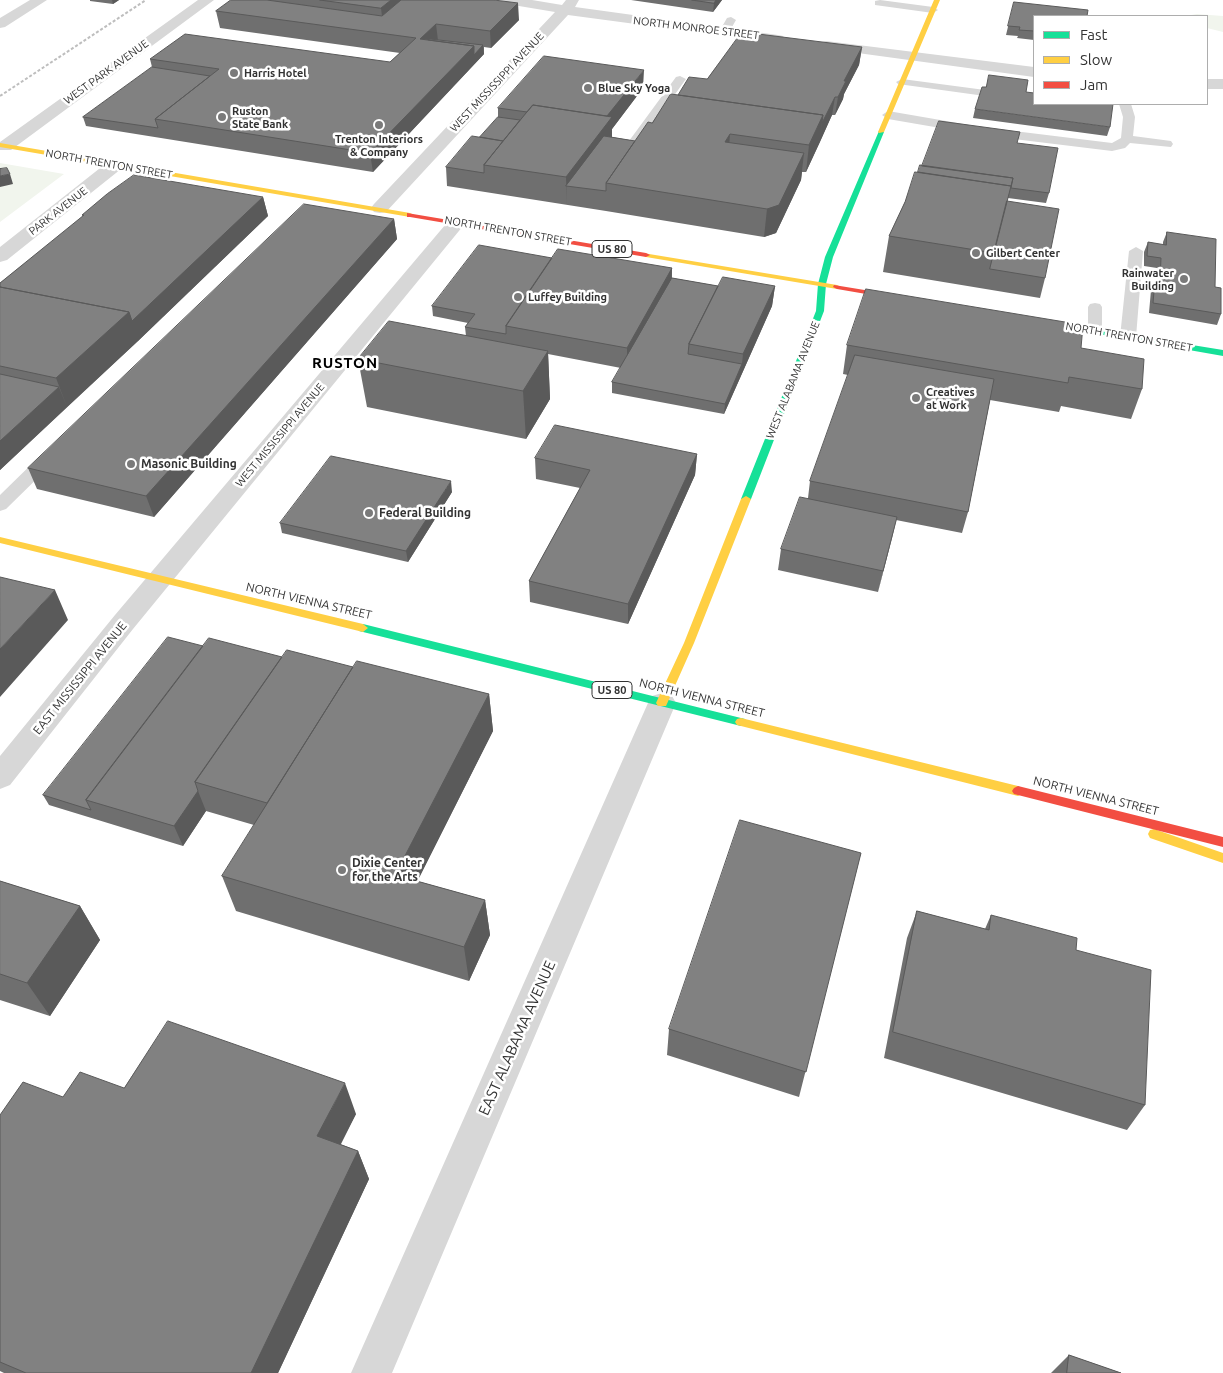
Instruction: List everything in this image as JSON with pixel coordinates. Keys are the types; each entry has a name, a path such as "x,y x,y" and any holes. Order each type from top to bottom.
{"main road":[{"name":"WEST ALABAMA AVENUE","path":"662,702 692,634 820,312 822,284 829,257 935,5"},
{"name":"NORTH TRENTON STREET","path":"3,146 380,208 912,300"},
{"name":"NORTH TRENTON STREET","path":"1038,321 1223,353"},
{"name":"NORTH VIENNA STREET","path":"0,540 1223,842"},
{"path":"1049,798 1223,858"}],"street":[{"path":"0,24 40,0"},
{"name":"WEST PARK AVENUE","path":"3,146 207,0"},
{"name":"NORTH MONROE STREET","path":"507,0 569,5 727,26 791,40"},
{"name":"WEST MISSISSIPPI AVENUE","path":"380,208 569,5"},
{"path":"810,43 1033,72"},
{"path":"1208,84 1223,84"},
{"name":"PARK AVENUE","path":"0,256 115,165"},
{"name":"WEST MISSISSIPPI AVENUE","path":"160,579 457,222"},
{"name":"EAST MISSISSIPPI AVENUE","path":"0,777 160,579"},
{"name":"EAST ALABAMA AVENUE","path":"371,1373 662,702"}],"lane":[{"path":"879,3 935,5"},
{"path":"629,150 680,79"},
{"path":"903,79 986,90"},
{"path":"888,115 1098,146 1121,145 1127,139 1129,117 1121,106"},
{"path":"1127,139 1167,144"},
{"path":"299,212 313,197"},
{"path":"1128,337 1136,251"},
{"path":"1095,307 1095,331"},
{"path":"0,505 58,448"}],"shaded area":[{"path":"1197,14 1223,16 1223,32 1208,28 1208,15 1191,15"},
{"path":"0,163 64,174 0,222"}],"building":[{"path":"231,0 267,0 382,16 401,0 494,0 518,3 490,31 436,24 420,39 474,46 370,153 155,119 219,69 150,59 185,34 390,62 416,38 216,11"},
{"path":"320,0 391,0 381,8"},
{"path":"692,0 716,0 714,3"},
{"path":"1014,2 1088,10 1087,15 1033,15 1033,31 1019,30 1020,27 1008,26"},
{"path":"742,32 862,47 844,81 846,81 838,97 835,97 822,123 823,115 678,95 689,77 707,79"},
{"path":"430,39 483,45 474,55 474,46"},
{"path":"544,56 644,70 607,116 533,105 527,112 498,108"},
{"path":"152,67 210,76 155,119 158,128 83,117"},
{"path":"989,75 1028,80 1026,92 1033,93 1033,105 1113,105 1110,127 975,109 982,87 986,87"},
{"path":"671,94 823,115 809,145 730,134 725,142 804,153 779,205 767,209 606,183 648,122 652,123"},
{"path":"533,105 612,117 566,177 484,165"},
{"path":"498,117 520,120 503,141 480,137"},
{"path":"939,121 1020,132 1017,143 1058,148 1049,193 1011,188 1013,178 922,166"},
{"path":"472,136 503,141 484,165 484,173 446,167"},
{"path":"604,136 635,141 606,183 606,191 566,186"},
{"path":"920,165 1013,178 1011,186 918,172"},
{"path":"7,168 10,174 0,176 0,169"},
{"path":"915,172 1011,186 994,253 889,236 905,202"},
{"path":"134,175 263,197 132,321 129,312 0,287 0,283 107,194"},
{"path":"1007,201 1059,209 1045,278 990,269"},
{"path":"304,204 394,219 146,496 28,468"},
{"name":"Rainwater Building","path":"1167,232 1216,239 1215,287 1221,288 1221,314 1153,303 1155,280 1160,280 1161,258 1147,256 1148,242 1166,245"},
{"path":"479,245 552,258 506,326 506,334 465,327 475,314 432,306"},
{"path":"558,249 672,268 627,348 506,326"},
{"path":"723,277 775,286 743,354 689,344"},
{"path":"672,278 718,286 689,344 688,354 742,364 725,404 612,382"},
{"path":"0,287 129,312 56,378 0,366"},
{"path":"866,289 1083,325 1081,348 1144,359 1142,389 1069,377 1068,383 847,345"},
{"path":"389,321 548,351 523,391 358,359"},
{"path":"855,355 994,379 968,512 810,481"},
{"path":"0,374 59,387 0,441"},
{"path":"555,425 697,454 628,604 529,581 590,470 535,458"},
{"name":"Federal Building","path":"331,456 451,481 406,551 280,523"},
{"path":"800,497 897,517 883,571 781,549"},
{"path":"0,577 55,590 0,649"},
{"path":"168,637 203,646 86,800 91,810 43,795"},
{"path":"209,638 282,657 195,782 198,791 174,826 86,800"},
{"path":"287,650 353,667 267,803 195,782"},
{"name":"Dixie Center for the Arts","path":"357,661 489,694 395,875 485,900 464,947 222,876"},
{"path":"740,820 861,853 806,1072 669,1029"},
{"path":"0,881 80,906 27,983 0,974"},
{"path":"917,911 989,930 991,915 1077,938 1076,950 1151,970 1145,1105 893,1032"},
{"path":"168,1021 345,1083 317,1136 358,1151 251,1373 26,1373 0,1362 0,1115 23,1082 63,1097 80,1072 124,1088"},
{"path":"1069,1355 1121,1373 1067,1373"}],"railway":[{"path":"0,96 146,0"}],"traffic: fast":[{"path":"746,499 820,311 822,284 829,257 881,132"},
{"path":"1047,323 1223,353"},
{"path":"363,628 741,722"}],"traffic: slow":[{"path":"881,132 937,0"},
{"path":"0,145 410,215"},
{"path":"646,255 837,287"},
{"path":"662,703 689,643 746,499"},
{"path":"0,540 363,628"},
{"path":"741,722 1018,791"},
{"path":"1154,834 1223,858"}],"traffic: jam":[{"path":"410,215 646,255"},
{"path":"837,287 901,298"},
{"path":"1018,791 1223,842"}],"place":[{"name":"Harris Hotel","path":"234,73"},
{"name":"Blue Sky Yoga","path":"588,88"},
{"name":"Ruston State Bank","path":"222,117"},
{"name":"Trenton Interiors & Company","path":"379,125"},
{"name":"Gilbert Center","path":"976,253"},
{"name":"Rainwater Building","path":"1184,279"},
{"name":"Luffey Building","path":"518,297"},
{"name":"Creatives at Work","path":"916,398"},
{"name":"Masonic Building","path":"131,464"},
{"name":"Federal Building","path":"369,513"},
{"name":"Dixie Center for the Arts","path":"342,870"}],"district":[{"name":"RUSTON","path":"345,363"}]}
